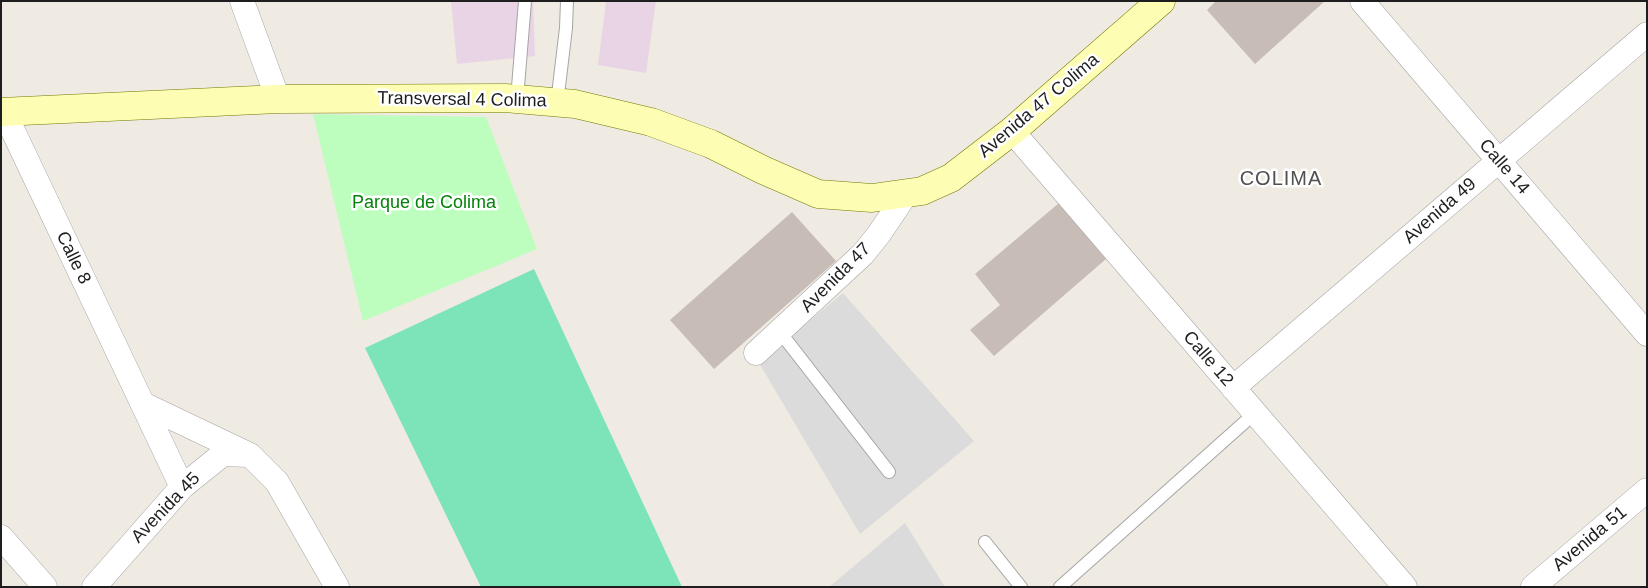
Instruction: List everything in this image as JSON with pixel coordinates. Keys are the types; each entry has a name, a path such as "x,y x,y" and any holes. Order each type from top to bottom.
{"main road":[{"name":"Avenida 47 Colima","path":"906,194 922,191 951,178 1012,132 1161,1"},
{"name":"Transversal 4 Colima","path":"2,112 278,99 425,97 517,99 575,104 651,122 710,144 818,194 872,198 906,194"}],"street":[{"path":"242,1 278,99"},
{"name":"Calle 14","path":"1362,1 1647,334"},
{"name":"Avenida 49","path":"1233,388 1647,34"},
{"name":"Calle 8","path":"2,112 182,487"},
{"name":"Calle 12","path":"1012,132 1405,587"},
{"name":"Avenida 47","path":"756,353 863,254 906,194"},
{"path":"143,404 250,455 277,482 337,587"},
{"name":"Avenida 45","path":"94,587 182,487 223,454 250,455"},
{"name":"Avenida 51","path":"1533,587 1647,490"},
{"path":"1,537 45,587"}],"lane":[{"path":"517,99 525,1"},
{"path":"558,103 567,1"},
{"path":"780,332 889,472"},
{"path":"1060,587 1255,413"},
{"path":"985,542 1021,587"}],"shaded area":[{"path":"451,1 533,1 535,56 457,64"},
{"path":"606,1 656,1 646,73 598,65"},
{"path":"843,293 974,441 860,534 759,363"},
{"path":"905,523 945,587 829,587"}],"green space":[{"name":"Parque de Colima","path":"313,114 486,117 537,249 363,321"},
{"path":"534,269 682,587 481,587 365,348"}],"building":[{"path":"1216,1 1325,1 1255,64 1207,10"},
{"path":"1059,203 1106,259 994,356 970,330 1000,305 975,274"},
{"path":"792,212 836,261 714,369 670,320"}],"district":[{"name":"COLIMA","path":"1281,179"}]}
